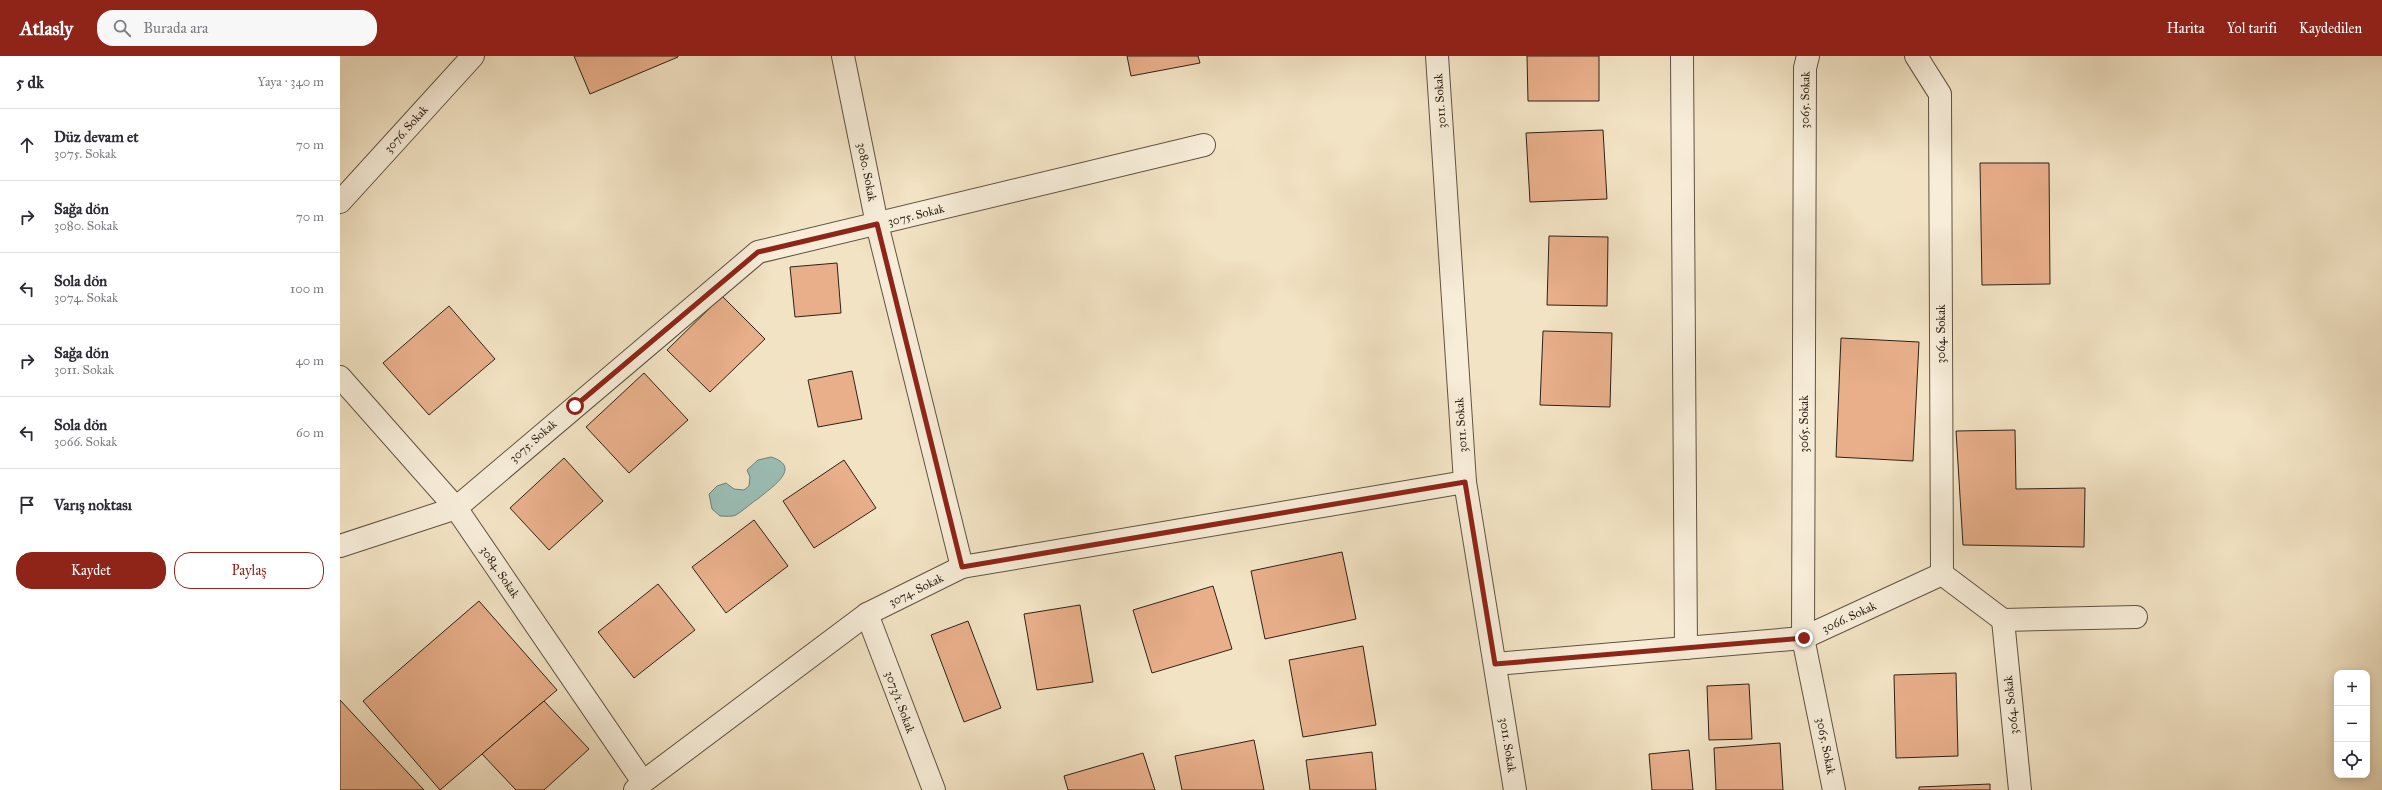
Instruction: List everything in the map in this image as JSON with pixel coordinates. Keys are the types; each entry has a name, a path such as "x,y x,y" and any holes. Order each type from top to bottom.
{"street":[{"name":"3076. Sokak","path":"340,202 473,56"},
{"name":"3080. Sokak","path":"844,56 877,224 962,567"},
{"name":"3011. Sokak","path":"1437,56 1465,482 1516,790"},
{"path":"1682,56 1686,648"},
{"name":"3065. Sokak","path":"1808,56 1805,76 1804,638 1834,790"},
{"name":"3064. Sokak","path":"1916,56 1940,94 1942,574"},
{"name":"3075. Sokak","path":"340,546 456,508 758,252 1204,145"},
{"name":"3084. Sokak","path":"340,377 456,508 639,786"},
{"name":"3074. Sokak","path":"639,786 867,614 962,567 1465,482"},
{"path":"1942,574 2003,620 2136,617"},
{"name":"3066. Sokak","path":"1495,664 1804,638 1942,574"},
{"name":"3073/1. Sokak","path":"867,614 934,790"},
{"name":"3064. Sokak","path":"2003,620 2020,790"}],"water":[{"path":"771,457 780,461 784,466 785,471 777,483 734,516 720,516 712,509 709,494 717,486 726,483 734,489 744,490 749,486 750,477 747,470 758,460"}],"building":[{"path":"574,56 678,56 678,57 590,94"},
{"path":"1127,56 1198,56 1200,63 1131,76"},
{"path":"1527,56 1599,56 1599,101 1528,101"},
{"path":"1603,130 1607,199 1530,202 1526,133"},
{"path":"1980,163 2049,163 2050,284 1982,285"},
{"path":"1549,236 1608,237 1607,306 1547,305"},
{"path":"837,263 841,313 795,317 790,267"},
{"path":"722,296 765,339 710,392 667,350"},
{"path":"449,306 495,359 429,415 383,363"},
{"path":"1543,331 1612,333 1610,407 1540,405"},
{"path":"1841,338 1919,342 1913,461 1836,457"},
{"path":"852,371 862,419 818,427 808,380"},
{"path":"644,373 688,420 629,473 586,427"},
{"path":"2015,430 2016,489 2085,488 2084,547 1963,545 1956,431"},
{"path":"564,458 603,501 549,550 510,508"},
{"path":"844,460 876,508 814,548 783,501"},
{"path":"754,520 788,566 726,613 692,567"},
{"path":"1342,552 1356,619 1265,639 1251,571"},
{"path":"658,584 695,630 634,678 598,632"},
{"path":"1213,586 1232,649 1152,673 1133,610"},
{"path":"479,601 557,690 440,790 363,701"},
{"path":"1080,605 1093,682 1037,690 1024,614"},
{"path":"968,621 1001,708 964,722 931,635"},
{"path":"1363,646 1376,725 1303,737 1289,660"},
{"path":"1956,673 1958,756 1896,758 1894,675"},
{"path":"1749,684 1752,739 1709,740 1707,686"},
{"path":"340,700 424,790 340,790"},
{"path":"544,701 589,749 544,790 516,790 482,754"},
{"path":"1254,740 1264,790 1182,790 1175,756"},
{"path":"1780,743 1783,790 1716,790 1714,748"},
{"path":"1689,750 1693,790 1652,790 1649,754"},
{"path":"1372,752 1376,790 1310,790 1306,760"},
{"path":"1143,753 1155,790 1068,790 1064,776"},
{"path":"1990,784 1990,790 1919,790 1919,787"}],"route":[{"path":"575,406 758,252 877,224 962,567 1465,482 1495,664 1804,638"}]}
